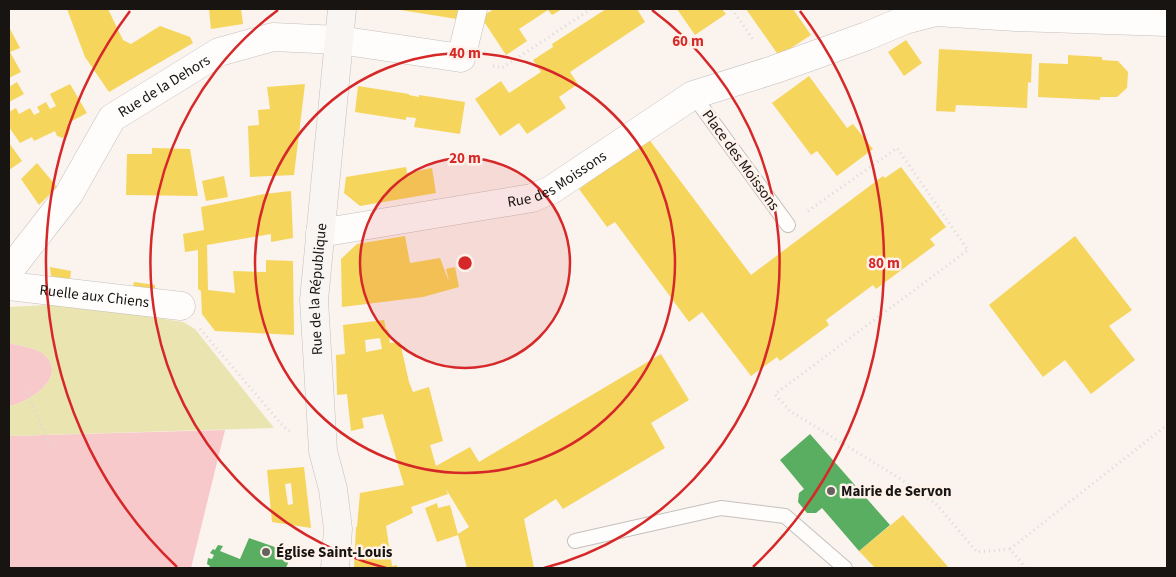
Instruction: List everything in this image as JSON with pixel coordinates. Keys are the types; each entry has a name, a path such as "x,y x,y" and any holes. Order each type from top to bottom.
{"street":[{"name":"Rue de la République","path":"335,568 338,529 333,489 323,451 314,300 342,9"},
{"path":"461,58 473,9"},
{"name":"Rue des Moissons","path":"320,233 532,198 551,190 693,95 773,70 867,36 905,20 936,12 1016,13 1167,22"},
{"name":"Rue de la Dehors","path":"9,271 69,194 112,118 219,52 273,37 339,40 461,58"},
{"name":"Ruelle aux Chiens","path":"9,286 181,306"}],"lane":[{"name":"Place des Moissons","path":"693,95 788,225"},
{"path":"576,541 721,508 785,516 845,568"}],"path":[{"path":"461,58 502,68 591,9"},
{"path":"732,9 773,70"},
{"path":"788,225 897,148 968,250 775,394 790,411 899,478 936,504 977,552 1010,549 1167,425"},
{"path":"181,306 284,427 323,451"},
{"path":"25,388 52,450"},
{"path":"1010,549 1026,568"}],"shaded area":[{"path":"71,304 183,322 195,329 274,428 9,436 9,406 26,400 43,388 52,372 51,363 41,352 33,348 9,343 9,307"},
{"path":"9,343 33,348 41,352 51,363 52,372 43,388 26,400 9,406"},
{"path":"225,430 191,568 9,568 9,436"}],"building: Logements":[{"path":"67,9 108,9 123,40 131,44 160,26 190,37 193,43 109,92 85,57"},
{"path":"209,9 241,9 243,24 211,29"},
{"path":"394,9 458,9 457,19"},
{"path":"494,9 562,9 552,15 548,10 519,29 527,41 506,55 481,17"},
{"path":"606,9 637,9 645,22 570,72 578,84 559,97 566,108 527,134 519,123 500,136 475,99 501,81 509,93 541,72 533,60 553,47 552,44"},
{"path":"677,9 722,9 726,14 695,35"},
{"path":"746,9 793,9 811,35 779,56"},
{"path":"9,27 20,48 10,52 21,72 9,78"},
{"path":"906,40 922,63 904,76 888,52"},
{"path":"939,49 1032,54 1031,83 1028,82 1027,108 956,105 955,112 936,111"},
{"path":"1068,55 1102,57 1102,60 1118,61 1128,72 1127,88 1117,97 1100,97 1100,100 1038,97 1039,63 1068,64"},
{"path":"809,76 847,128 853,124 873,149 837,176 817,151 811,155 772,103"},
{"path":"17,82 24,94 9,102 9,87"},
{"path":"70,84 87,113 68,123 70,128 68,135 63,138 57,136 55,131 34,141 32,137 20,143 9,127 9,112 16,108 19,114 30,108 34,115 40,112 37,107 46,102 50,109 56,106 50,94"},
{"path":"305,84 294,175 250,177 248,126 259,125 258,110 270,109 267,87"},
{"path":"358,86 419,97 419,95 465,102 460,134 414,127 416,118 406,117 406,120 355,112"},
{"path":"648,138 751,275 883,176 885,178 901,167 946,227 930,239 935,245 876,289 873,285 826,320 829,325 780,361 777,357 751,376 702,312 689,322 615,222 607,227 579,189"},
{"path":"9,143 22,161 9,170"},
{"path":"152,148 190,149 198,196 126,195 127,154 152,154"},
{"path":"37,163 57,187 39,205 21,179"},
{"path":"406,167 407,173 432,168 436,193 360,206 344,193 346,177"},
{"path":"224,176 228,197 206,201 202,181"},
{"path":"291,191 293,238 271,242 271,234 207,245 208,290 235,293 233,271 266,272 266,260 293,261 294,335 215,331 202,314 201,291 198,289 198,250 185,252 183,234 204,230 201,207 264,194"},
{"path":"405,236 410,263 440,258 449,282 446,269 455,267 459,287 423,297 342,307 341,259 357,244"},
{"path":"1075,236 1132,310 1109,326 1135,360 1091,394 1065,360 1043,377 989,305"},
{"path":"50,267 71,271 70,280 51,276"},
{"path":"134,282 155,285 155,293 132,290"},
{"path":"384,320 390,343 400,342 413,392 429,387 443,441 430,445 436,466 470,447 479,462 661,354 689,400 651,423 665,448 563,509 556,499 524,519 534,568 467,568 458,535 437,542 425,508 437,503 438,508 450,505 458,534 469,527 446,489 448,494 411,507 413,513 386,526 392,566 397,565 397,568 354,568 360,493 404,485 383,414 362,418 364,428 351,431 347,394 337,395 336,355 345,354 343,325","holes":["380,338 382,349 366,352 365,340"]},
{"path":"304,467 311,528 272,522 267,470","holes":["291,483 293,504 288,505 285,484"]},
{"path":"903,515 949,568 875,568 859,551"}],"building: Public":[{"name":"Mairie de Servon","path":"810,434 890,525 859,551 822,508 816,513 807,513 798,502 799,493 804,489 780,460"},
{"name":"Église Saint-Louis","path":"249,538 292,553 286,568 209,568 210,566 207,564 208,558 212,559 214,555 210,553 218,545 223,546 220,551 240,559"}],"place":[{"name":"Mairie de Servon","path":"831,491"},
{"name":"Église Saint-Louis","path":"266,552"}]}
